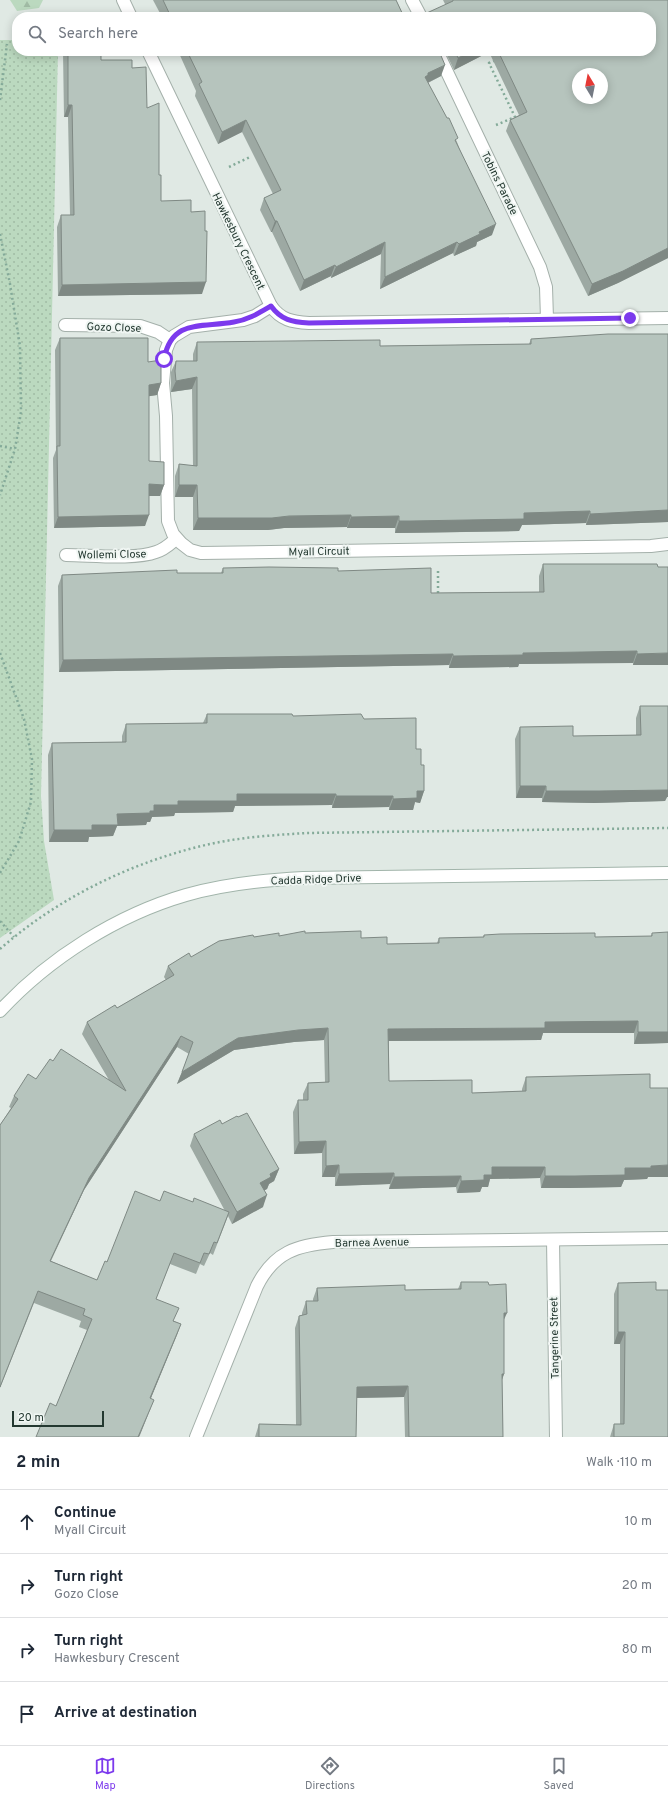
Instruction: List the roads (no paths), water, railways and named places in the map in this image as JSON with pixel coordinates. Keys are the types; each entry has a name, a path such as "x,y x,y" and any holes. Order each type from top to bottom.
{"street":[{"path":"123,0 129,12"},
{"path":"412,0 418,12"},
{"name":"Hawkesbury Crescent","path":"150,56 271,306 275,312 286,320 309,323 668,318"},
{"name":"Tobins Parade","path":"439,56 540,267 546,287 547,319"},
{"path":"168,345 178,333 189,327 243,320 255,316 271,306"},
{"name":"Gozo Close","path":"65,325 140,326 158,332 168,345"},
{"name":"Myall Circuit","path":"168,345 163,383 166,416 168,521 176,538 190,550 201,553 651,546 668,544"},
{"name":"Wollemi Close","path":"66,555 140,556 165,548 176,538"},
{"name":"Cadda Ridge Drive","path":"0,1011 21,989 39,974 104,930 142,912 168,902 222,886 269,880 302,878 668,873"},
{"name":"Barnea Avenue","path":"196,1437 257,1286 268,1268 288,1251 306,1245 333,1242 668,1238"},
{"name":"Tangerine Street","path":"553,1240 556,1437"}]}
